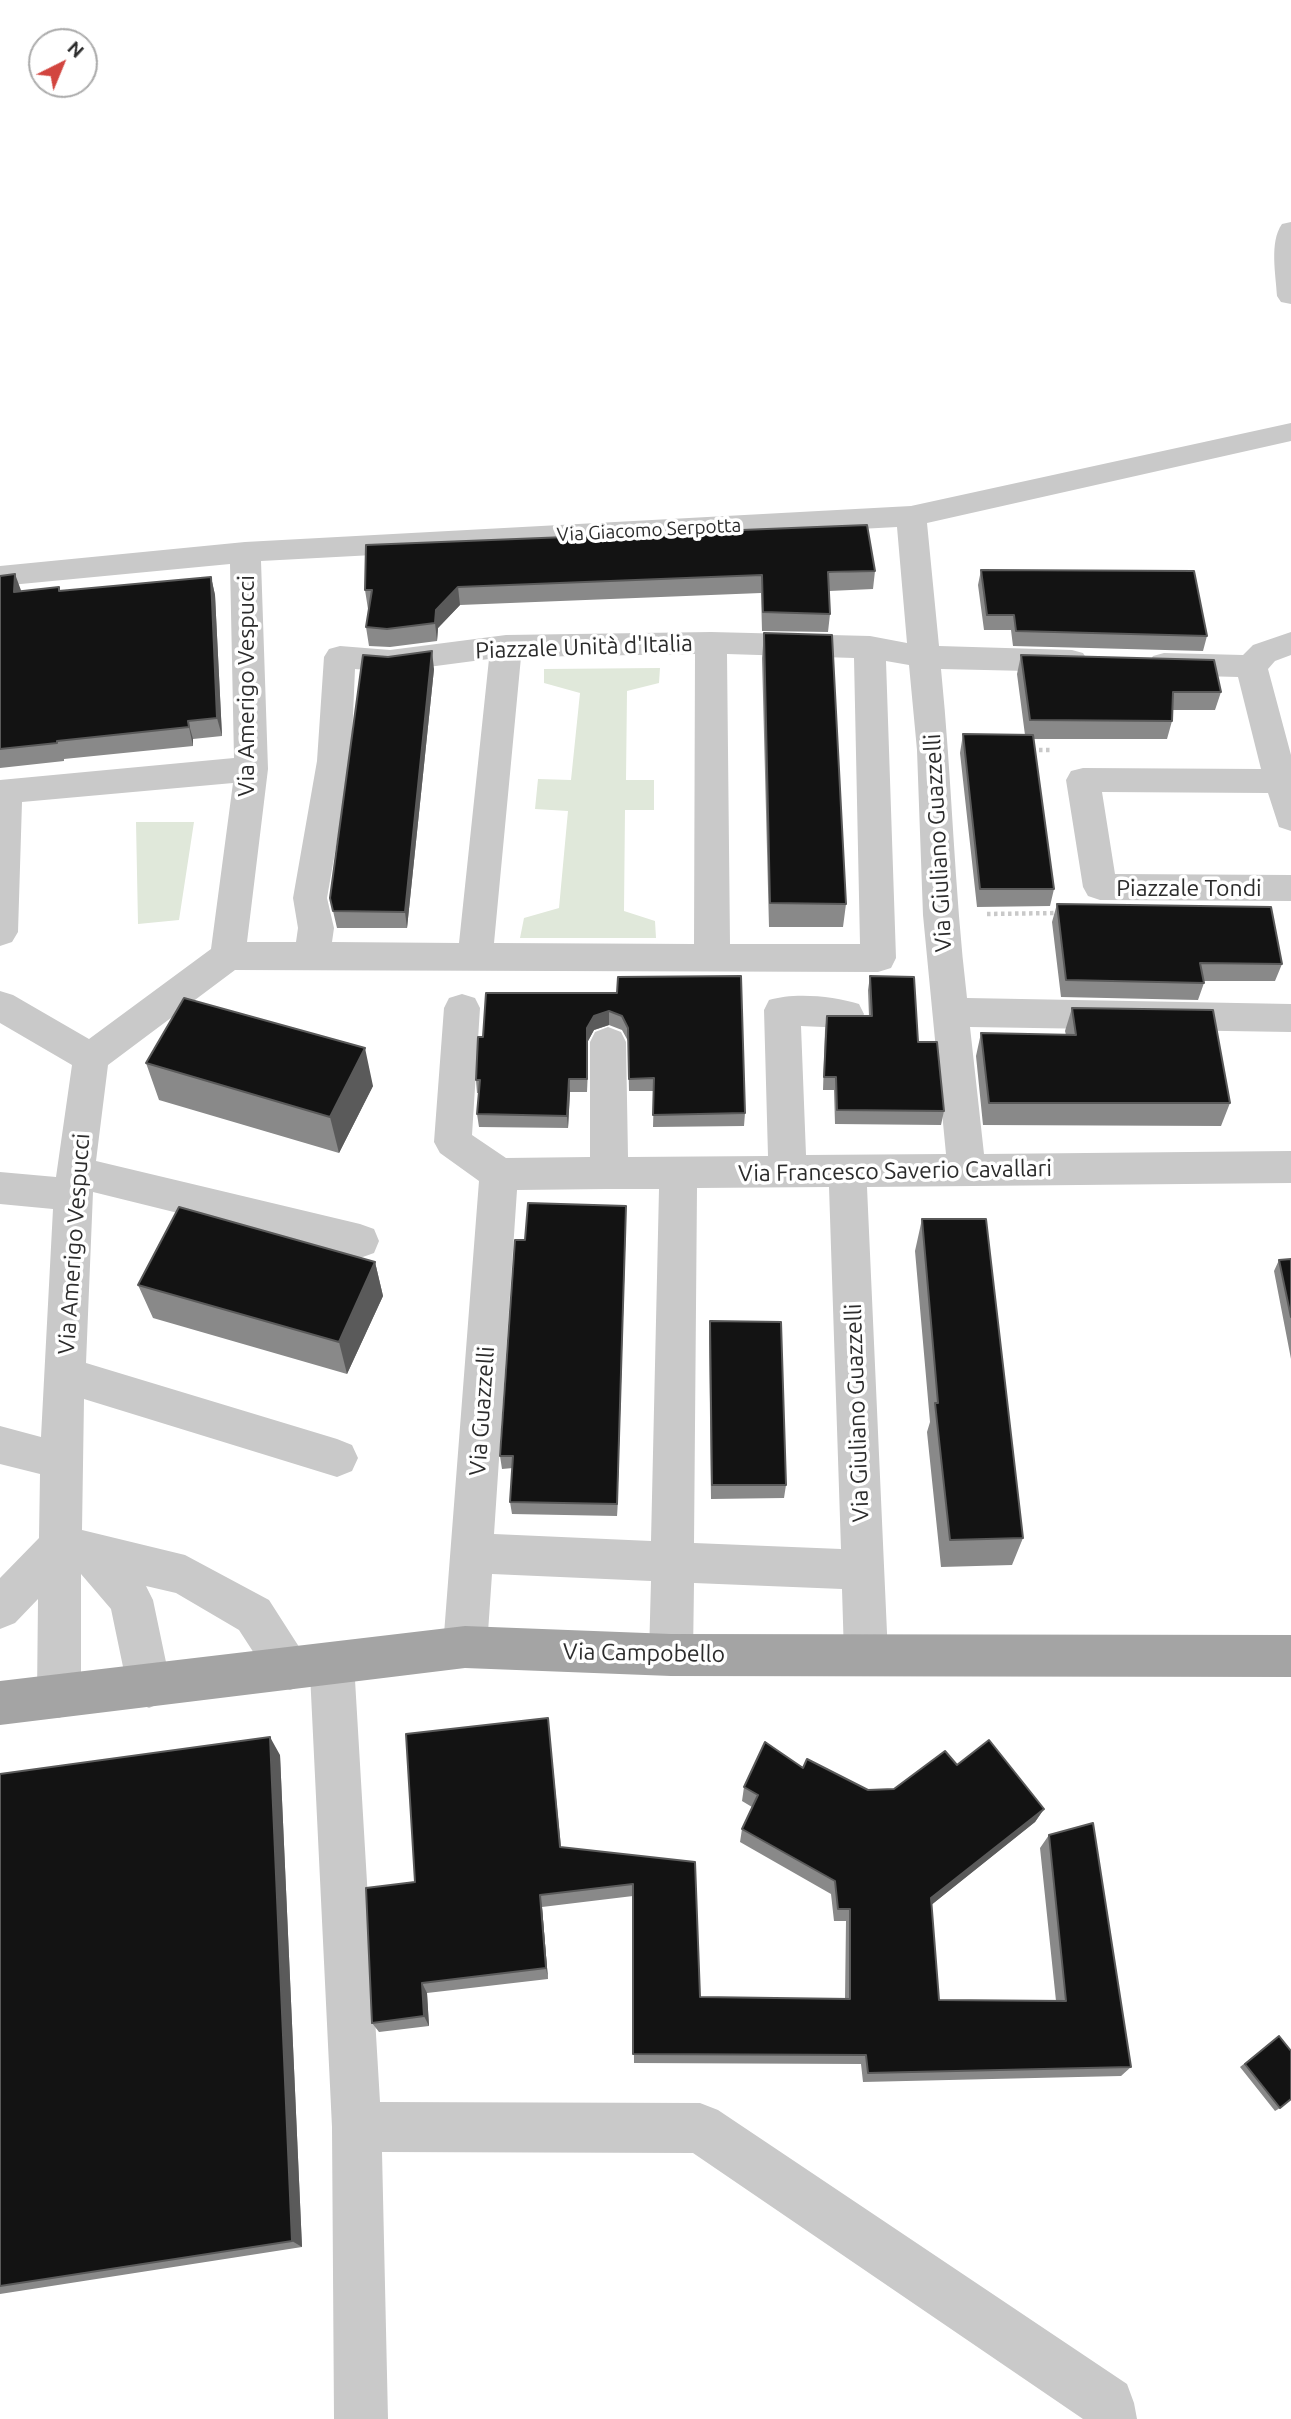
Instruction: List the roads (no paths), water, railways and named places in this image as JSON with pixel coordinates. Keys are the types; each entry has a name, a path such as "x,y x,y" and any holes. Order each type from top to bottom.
{"main road":[{"name":"Via Campobello","path":"0,1703 465,1647 671,1655 1291,1656"}],"street":[{"path":"1290,244 1291,296"},
{"name":"Via Giacomo Serpotta","path":"0,576 245,552 911,516 1291,432"},
{"name":"Via Giuliano Guazzelli","path":"911,516 933,750 940,915 967,1170"},
{"name":"Via Amerigo Vespucci","path":"228,957 251,769 245,552"},
{"path":"1291,642 1264,653 1251,666 1291,818"},
{"name":"Piazzale Unità d'Italia","path":"312,957 316,928 310,898 334,761 340,657 390,661 506,646 711,643 870,647 925,657 1251,666"},
{"name":"Piazzale Unità d'Italia","path":"711,643 712,958"},
{"path":"475,957 506,646"},
{"path":"0,1004 91,1058 228,957 878,958 870,647"},
{"path":"0,932 3,792 251,769"},
{"name":"Piazzale Tondi","path":"1281,782 1083,780 1100,887 1291,888"},
{"path":"462,1008 453,1143 499,1174"},
{"path":"788,1172 782,1010 846,1014"},
{"path":"950,1012 1291,1018"},
{"path":"608,1042 609,1174"},
{"name":"Via Amerigo Vespucci","path":"59,1696 75,1549 61,1461 65,1375 75,1184 91,1058"},
{"name":"Via Francesco Saverio Cavallari","path":"499,1174 1291,1167"},
{"name":"Via Giuliano Guazzelli","path":"846,1171 866,1655"},
{"name":"Via Guazzelli","path":"465,1647 499,1174"},
{"path":"671,1655 678,1174"},
{"path":"0,1188 75,1184 360,1241"},
{"path":"65,1375 337,1458"},
{"path":"0,1445 61,1461"},
{"path":"0,1608 75,1549"},
{"path":"75,1549 185,1575 254,1615 311,1666 357,2127 362,2419"},
{"path":"75,1549 131,1600 149,1686"},
{"path":"472,1553 673,1564 863,1570"},
{"path":"357,2127 699,2128 1108,2403 1110,2419"}]}
